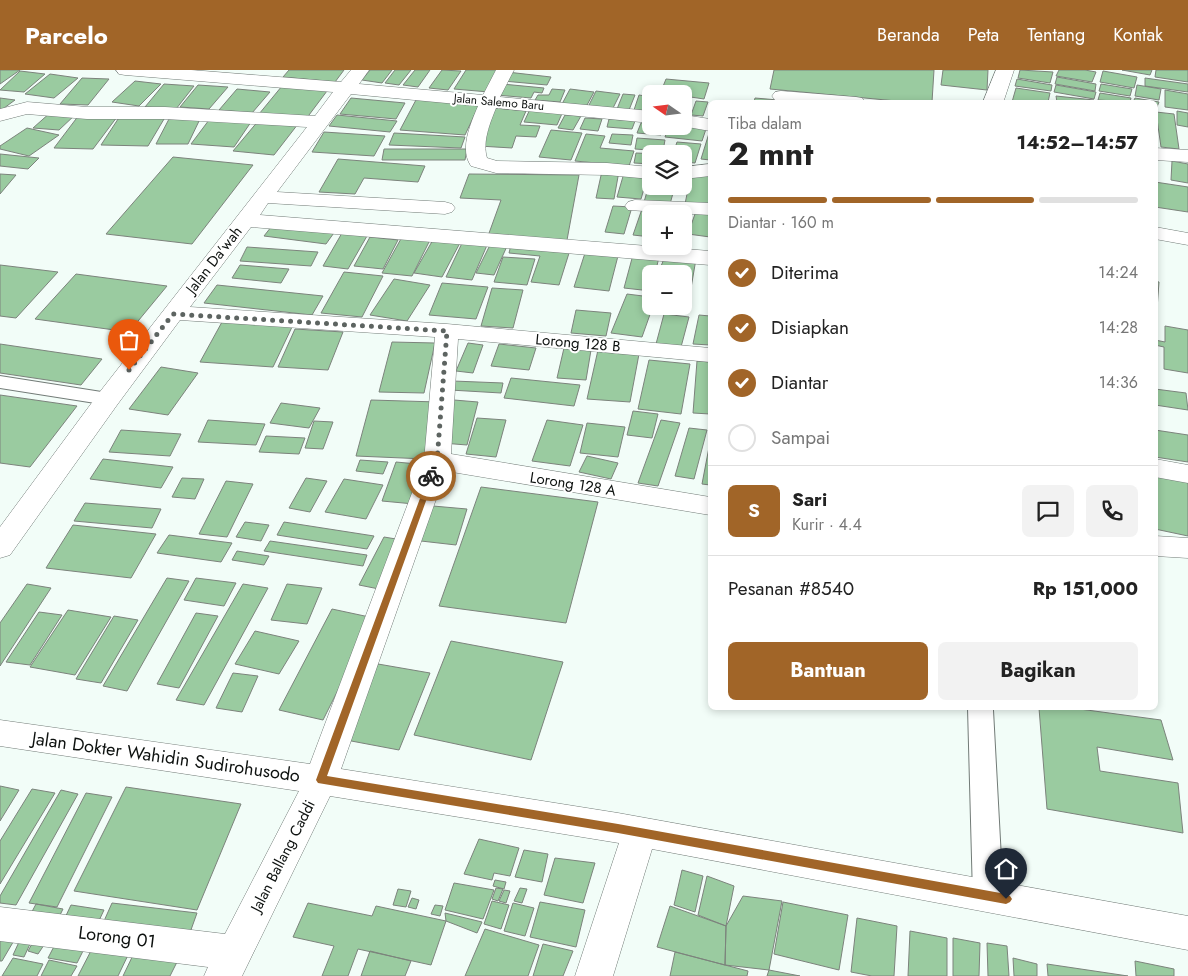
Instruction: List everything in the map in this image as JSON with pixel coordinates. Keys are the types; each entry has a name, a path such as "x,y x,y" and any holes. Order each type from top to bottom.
{"street":[{"name":"Jalan Salemo Baru","path":"125,70 353,79 488,101 642,116"},
{"path":"505,70 488,101 475,152 478,162 496,167 642,171"},
{"path":"993,100 1004,70"},
{"name":"Jalan Da'wah","path":"0,548 108,399 353,79"},
{"path":"781,96 831,100"},
{"path":"0,116 10,115 27,108 87,113 165,113 321,122"},
{"path":"692,123 708,125"},
{"path":"1158,154 1188,156"},
{"path":"692,172 708,170"},
{"path":"263,197 445,208"},
{"path":"635,206 708,209"},
{"path":"245,220 449,234 588,248 666,252 708,258"},
{"path":"1158,234 1188,239"},
{"name":"Lorong 128 B","path":"173,314 447,331 708,355"},
{"name":"Jalan Ballang Caddi","path":"229,964 321,780 437,461 447,331"},
{"name":"Lorong 128 A","path":"437,461 708,506"},
{"path":"1158,469 1188,474"},
{"path":"1158,546 1188,548"},
{"name":"Jalan Dokter Wahidin Sudirohusodo","path":"0,733 321,780 640,832 1188,932"},
{"path":"594,976 640,832"},
{"name":"Lorong 01","path":"0,924 36,927 229,964"}],"lane":[{"path":"0,382 108,399"},
{"path":"980,710 988,896"}],"building":[{"path":"0,70 20,70 0,84"},
{"path":"289,70 344,70 335,82 283,77"},
{"path":"370,70 392,70 382,83 362,80"},
{"path":"395,70 411,70 399,85 385,83"},
{"path":"415,70 430,70 418,87 403,85"},
{"path":"442,70 461,71 448,90 429,88"},
{"path":"466,70 502,70 489,92 454,89"},
{"path":"774,70 934,70 932,100 886,100 770,89"},
{"path":"943,70 988,70 987,90 941,85"},
{"path":"1020,70 1053,72 1050,83 1018,78"},
{"path":"1059,70 1096,72 1092,82 1056,76"},
{"path":"1122,70 1152,70 1150,75"},
{"path":"1156,70 1188,70 1188,82 1155,77"},
{"path":"20,71 45,74 24,92 0,90"},
{"path":"1103,71 1137,77 1134,88 1100,82"},
{"path":"507,72 551,77 547,85 503,81"},
{"path":"50,74 78,78 54,98 25,94"},
{"path":"1057,77 1096,84 1095,91 1055,84"},
{"path":"82,78 109,79 88,105 60,104"},
{"path":"1145,78 1188,84 1188,92 1145,86"},
{"path":"666,79 709,83 704,99 692,97 692,85 664,85"},
{"path":"1017,79 1052,85 1051,91 1015,86"},
{"path":"135,81 161,84 139,106 112,102"},
{"path":"164,84 194,86 176,109 145,107"},
{"path":"502,84 544,88 542,93 534,92 531,98 496,95"},
{"path":"1101,84 1132,89 1130,96 1099,91"},
{"path":"198,85 228,87 209,109 180,107"},
{"path":"1056,85 1096,92 1094,99 1054,92"},
{"path":"1137,85 1161,89 1159,100 1135,96"},
{"path":"282,86 327,91 306,119 259,114"},
{"path":"1016,88 1050,93 1048,100 1013,100"},
{"path":"237,89 270,92 252,113 219,110"},
{"path":"552,89 565,90 560,102 535,100 538,95 549,95"},
{"path":"570,89 594,92 586,107 562,104"},
{"path":"1165,90 1188,94 1188,110 1165,107"},
{"path":"596,91 620,94 612,110 588,107"},
{"path":"1100,93 1131,98 1130,100 1098,100"},
{"path":"623,94 635,95 629,110 617,109"},
{"path":"639,95 642,96 642,110 634,110"},
{"path":"1056,96 1094,100 1057,100"},
{"path":"0,98 15,100 0,111"},
{"path":"351,98 405,103 396,119 340,114"},
{"path":"417,98 480,103 465,135 400,130"},
{"path":"755,98 778,100 754,100"},
{"path":"696,101 708,102 703,116 692,115"},
{"path":"531,107 564,109 557,125 524,122"},
{"path":"495,108 526,111 520,125 540,126 536,137 516,136 512,148 479,146"},
{"path":"1177,111 1188,113 1188,127 1177,125"},
{"path":"51,112 76,114 59,130 33,128"},
{"path":"1158,112 1174,114 1179,149 1161,147"},
{"path":"122,113 167,114 148,146 101,145"},
{"path":"79,115 117,117 93,149 54,148"},
{"path":"337,115 397,121 390,132 329,126"},
{"path":"565,115 581,116 573,130 558,128"},
{"path":"585,118 602,119 598,131 580,129"},
{"path":"169,119 200,119 188,144 156,144"},
{"path":"609,119 635,121 632,129 607,127"},
{"path":"209,120 251,122 234,147 191,144"},
{"path":"259,120 298,124 274,155 233,151"},
{"path":"641,123 642,123 642,133 637,133"},
{"path":"692,127 706,129 702,141 665,137 666,135 692,135"},
{"path":"27,128 59,135 29,156 0,149 0,146"},
{"path":"551,130 582,133 571,160 539,157"},
{"path":"324,132 385,136 374,156 312,152"},
{"path":"394,133 465,137 461,148 389,145"},
{"path":"586,134 605,136 600,148 634,151 629,166 575,161"},
{"path":"612,134 633,135 631,145 609,143"},
{"path":"708,136 708,160 701,159"},
{"path":"637,138 665,140 664,145 642,145 642,150 635,149"},
{"path":"677,142 701,144 695,163 692,163 692,145 676,145"},
{"path":"384,149 467,149 465,160 382,160"},
{"path":"636,153 642,153 642,163 634,163"},
{"path":"0,154 39,158 28,169 0,166"},
{"path":"173,157 253,165 192,244 106,234"},
{"path":"338,159 425,166 418,182 364,178 355,194 319,192"},
{"path":"1172,161 1188,164 1188,183 1171,180"},
{"path":"602,171 619,171 614,199 596,198"},
{"path":"624,173 642,174 641,199 617,197"},
{"path":"0,174 16,175 0,194"},
{"path":"469,174 579,175 567,240 488,236 501,200 460,198"},
{"path":"692,174 708,176 708,206 685,204 687,195 692,195"},
{"path":"1158,182 1188,187 1188,212 1158,207"},
{"path":"646,195 672,195 670,204 644,202"},
{"path":"613,206 632,207 624,234 605,232"},
{"path":"642,209 642,236 633,235"},
{"path":"696,211 708,213 708,237 692,235 692,222"},
{"path":"275,222 336,230 326,244 264,236"},
{"path":"342,233 367,236 348,269 323,266"},
{"path":"370,237 398,240 383,269 354,266"},
{"path":"402,237 430,240 412,276 382,273"},
{"path":"434,238 461,241 442,277 414,273"},
{"path":"463,241 488,243 472,280 446,277"},
{"path":"491,243 508,244 494,275 476,273"},
{"path":"511,245 570,250 559,285 531,282 540,256 509,253"},
{"path":"247,247 318,252 311,266 240,261"},
{"path":"586,250 619,252 609,291 574,287"},
{"path":"634,251 642,252 642,255 660,255 657,265 642,265 642,290 624,288"},
{"path":"665,256 696,259 692,282 692,265 662,265"},
{"path":"503,257 535,259 527,285 494,282"},
{"path":"0,265 58,272 16,318 0,316"},
{"path":"240,265 289,269 281,283 232,278"},
{"path":"344,272 383,276 362,317 321,313"},
{"path":"76,274 167,286 129,332 35,319"},
{"path":"394,279 430,285 407,321 370,315"},
{"path":"442,283 488,287 476,319 429,315"},
{"path":"217,285 323,296 312,315 204,303"},
{"path":"492,288 523,290 513,328 481,326"},
{"path":"627,294 642,296 642,315 650,315 642,337 611,333"},
{"path":"576,310 611,313 606,336 571,333"},
{"path":"664,315 689,317 681,347 656,344"},
{"path":"699,315 708,316 708,345 693,344"},
{"path":"222,322 292,327 273,367 200,362"},
{"path":"1165,326 1188,330 1188,373 1164,369 1164,347 1158,346 1158,341 1165,342"},
{"path":"295,329 343,332 328,370 278,367"},
{"path":"392,342 435,343 424,393 379,392"},
{"path":"468,343 483,345 473,373 456,371"},
{"path":"0,344 102,359 81,385 0,373"},
{"path":"499,344 536,348 529,370 491,366"},
{"path":"564,348 591,350 586,380 557,378"},
{"path":"598,350 639,354 630,402 587,399"},
{"path":"649,360 690,364 681,414 638,409"},
{"path":"697,361 708,362 708,414 693,413"},
{"path":"161,367 198,373 168,415 129,409"},
{"path":"511,378 580,385 574,406 504,398"},
{"path":"453,381 503,383 501,393 450,390"},
{"path":"1158,389 1186,393 1188,410 1158,405"},
{"path":"0,395 77,406 30,467 0,463"},
{"path":"371,400 438,402 426,459 356,456"},
{"path":"454,400 478,402 467,445 442,443"},
{"path":"281,403 320,408 309,428 270,423"},
{"path":"633,411 658,414 652,438 627,435"},
{"path":"477,418 506,420 496,457 466,454"},
{"path":"208,420 265,424 256,445 198,442"},
{"path":"547,420 583,425 570,466 532,461"},
{"path":"661,420 680,423 658,486 638,483"},
{"path":"314,421 333,422 323,449 305,448"},
{"path":"587,423 625,427 618,457 580,453"},
{"path":"689,428 707,430 694,479 675,476"},
{"path":"121,430 181,434 170,456 109,452"},
{"path":"1158,430 1188,435 1188,462 1158,457"},
{"path":"266,436 305,438 299,454 259,452"},
{"path":"708,452 708,485 702,484"},
{"path":"587,456 618,463 611,479 579,472"},
{"path":"103,459 173,467 161,488 90,479"},
{"path":"360,460 388,462 383,474 356,471"},
{"path":"396,462 428,465 414,504 382,501"},
{"path":"1158,477 1188,482 1188,536 1158,530"},
{"path":"182,478 204,479 195,499 172,497"},
{"path":"306,478 327,481 310,512 289,508"},
{"path":"344,479 383,485 366,519 325,512"},
{"path":"226,481 253,484 227,537 199,534"},
{"path":"481,487 598,502 566,623 439,606"},
{"path":"85,503 161,509 152,528 74,521"},
{"path":"433,506 467,509 456,545 421,541"},
{"path":"245,522 269,525 261,541 236,537"},
{"path":"284,522 374,536 367,549 277,535"},
{"path":"73,525 156,534 131,578 46,568"},
{"path":"169,535 232,543 221,562 157,553"},
{"path":"384,537 408,541 384,590 359,585"},
{"path":"270,541 367,555 363,566 264,551"},
{"path":"237,551 269,556 264,565 232,560"},
{"path":"167,578 189,581 127,691 103,686"},
{"path":"196,578 236,583 224,606 184,600"},
{"path":"27,584 51,588 0,666 0,623"},
{"path":"243,584 268,588 204,705 176,700"},
{"path":"287,584 322,588 307,624 271,620"},
{"path":"332,609 374,618 323,720 279,710"},
{"path":"68,610 111,617 75,675 30,667"},
{"path":"39,612 62,615 30,665 6,662"},
{"path":"196,613 218,616 179,688 157,684"},
{"path":"114,616 138,620 101,683 76,679"},
{"path":"255,631 299,641 279,674 235,664"},
{"path":"451,641 563,662 531,760 414,735"},
{"path":"378,664 430,673 399,750 346,740"},
{"path":"233,673 258,676 242,712 216,708"},
{"path":"1039,710 1087,710 1161,720 1173,760 1097,747 1100,771 1178,783 1183,833 1047,809"},
{"path":"0,786 19,790 0,821"},
{"path":"126,787 241,804 197,910 74,891"},
{"path":"32,789 55,793 0,884 0,841"},
{"path":"61,790 78,794 16,905 0,903 0,896"},
{"path":"86,793 112,797 57,907 29,903"},
{"path":"479,839 519,848 510,876 494,873 492,880 464,874"},
{"path":"524,850 548,854 542,882 515,877"},
{"path":"555,858 595,863 583,903 544,895"},
{"path":"682,870 703,876 695,912 674,905"},
{"path":"707,876 734,886 726,926 698,915"},
{"path":"495,880 506,882 504,889 493,886"},
{"path":"454,883 494,890 483,919 445,910"},
{"path":"496,888 503,889 498,901 492,899"},
{"path":"520,888 527,889 522,903 514,901"},
{"path":"398,889 411,891 406,907 393,905"},
{"path":"504,890 510,891 506,903 499,901"},
{"path":"743,896 782,901 769,970 725,965 726,926"},
{"path":"412,898 419,900 416,909 408,907"},
{"path":"492,901 509,905 501,929 484,924"},
{"path":"540,902 585,910 576,947 530,937"},
{"path":"783,902 848,915 839,970 774,954"},
{"path":"112,903 197,913 187,941 100,930"},
{"path":"308,903 372,916 376,906 446,921 431,965 358,949 348,976 322,976 334,946 293,937"},
{"path":"513,903 534,908 525,936 504,931"},
{"path":"36,904 63,909 54,927 26,923"},
{"path":"71,905 104,910 96,927 63,922"},
{"path":"435,905 443,906 440,916 431,914"},
{"path":"670,906 726,926 725,965 657,947"},
{"path":"445,913 482,922 477,933 446,921"},
{"path":"857,918 897,926 894,976 872,976 851,972"},
{"path":"0,929 19,932 2,961 0,961"},
{"path":"485,929 539,945 528,976 465,976"},
{"path":"62,931 91,935 77,963 48,958"},
{"path":"910,931 947,938 947,976 908,976"},
{"path":"953,938 980,943 979,976 953,976"},
{"path":"19,942 30,944 24,957 13,955"},
{"path":"33,942 44,945 38,954 28,951"},
{"path":"95,943 130,951 118,976 78,976"},
{"path":"987,943 1007,946 1009,976 988,976"},
{"path":"543,944 573,951 563,976 533,976"},
{"path":"135,951 178,960 170,976 123,976"},
{"path":"370,951 411,961 405,976 361,976"},
{"path":"675,952 748,971 747,976 670,976"},
{"path":"13,958 43,964 37,976 2,976"},
{"path":"1013,958 1037,964 1037,976 1014,976"},
{"path":"49,960 77,966 71,976 41,976"},
{"path":"1135,961 1174,969 1174,976 1136,976"},
{"path":"1047,964 1128,976 1048,976"},
{"path":"769,970 800,976 767,976"}],"way so far":[{"path":"129,370 173,314 447,331 437,461 431,476"}],"route":[{"path":"431,476 321,780 618,828 1006,899"}]}
